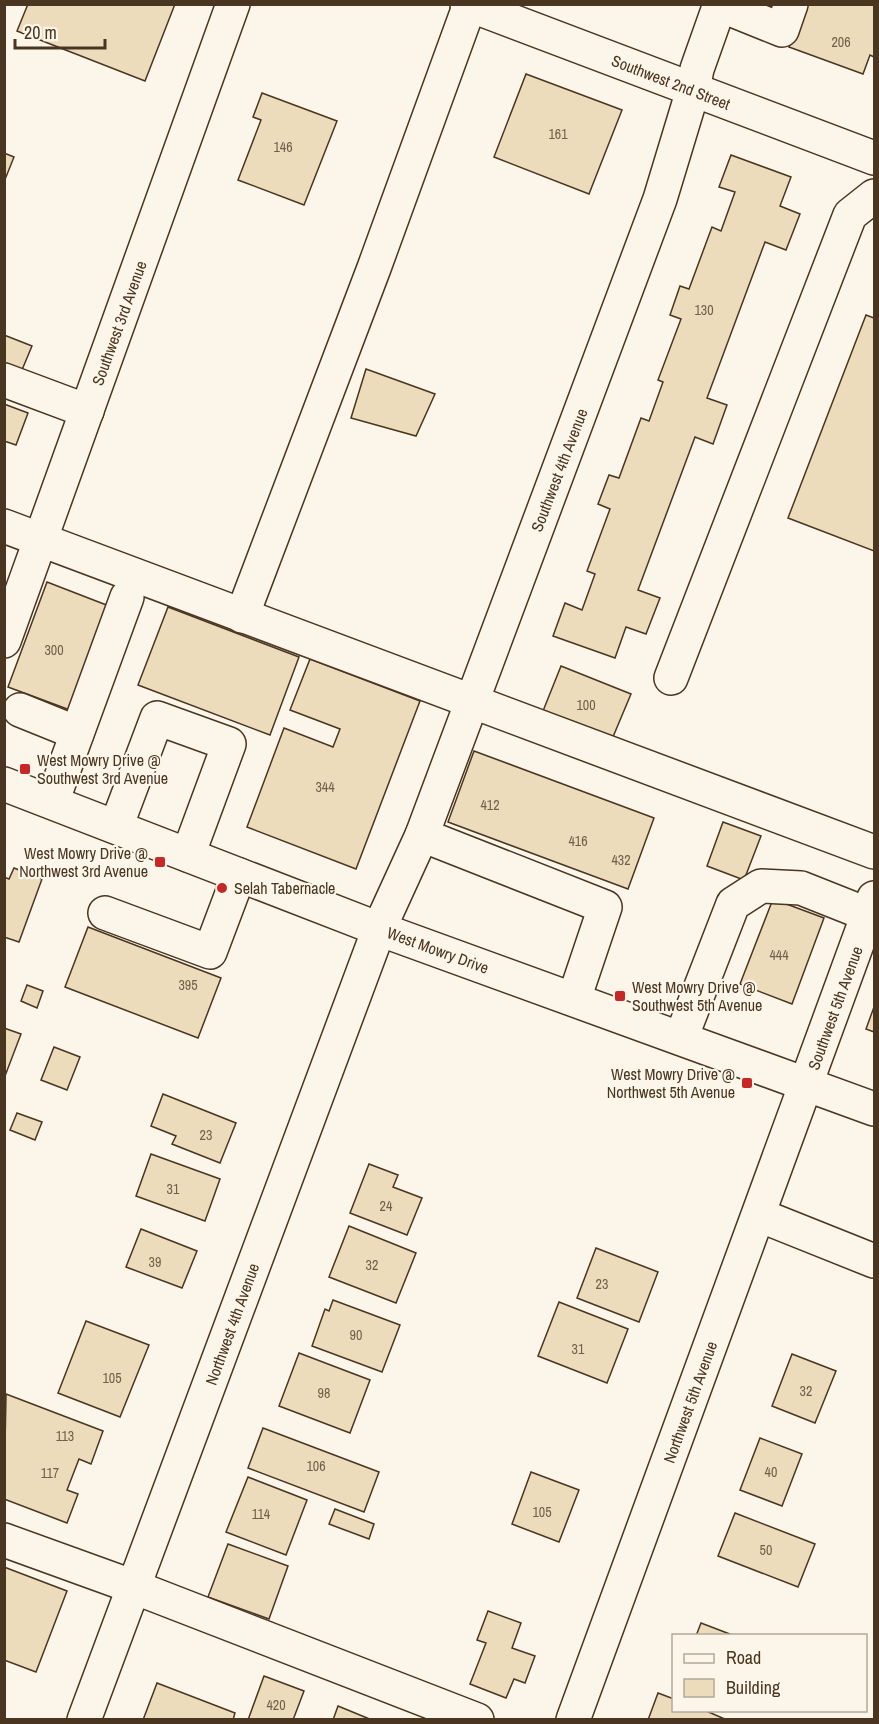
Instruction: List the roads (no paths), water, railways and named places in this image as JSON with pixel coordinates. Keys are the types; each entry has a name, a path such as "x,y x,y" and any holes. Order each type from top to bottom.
{"street":[{"name":"Southwest 3rd Avenue","path":"4,641 233,4"},
{"path":"720,5 782,30 791,4"},
{"path":"242,616 370,279 469,5"},
{"name":"Southwest 2nd Street","path":"469,5 874,158"},
{"name":"Southwest 4th Avenue","path":"379,929 422,835 660,199 693,90 697,69 720,5"},
{"path":"672,678 850,215 874,196"},
{"path":"4,381 87,411"},
{"path":"4,526 874,852"},
{"path":"52,802 127,597"},
{"path":"20,710 77,733"},
{"path":"116,827 157,718 229,744 188,855"},
{"name":"West Mowry Drive","path":"4,784 379,929 874,1109"},
{"path":"422,835 605,908 574,999"},
{"path":"105,913 210,952 240,875"},
{"path":"681,1038 733,904 761,886 801,888 872,906"},
{"name":"Southwest 5th Avenue","path":"807,1084 872,906"},
{"name":"Northwest 4th Avenue","path":"84,1719 379,929"},
{"name":"Northwest 5th Avenue","path":"573,1719 807,1084"},
{"path":"759,1215 874,1261"},
{"path":"4,1540 134,1587 477,1719"}],"place":[{"name":"West Mowry Drive @ Southwest 3rd Avenue","path":"25,769"},
{"name":"West Mowry Drive @ Northwest 3rd Avenue","path":"160,862"},
{"name":"Selah Tabernacle","path":"222,888"},
{"name":"West Mowry Drive @ Southwest 5th Avenue","path":"620,996"},
{"name":"West Mowry Drive @ Northwest 5th Avenue","path":"747,1083"}]}
